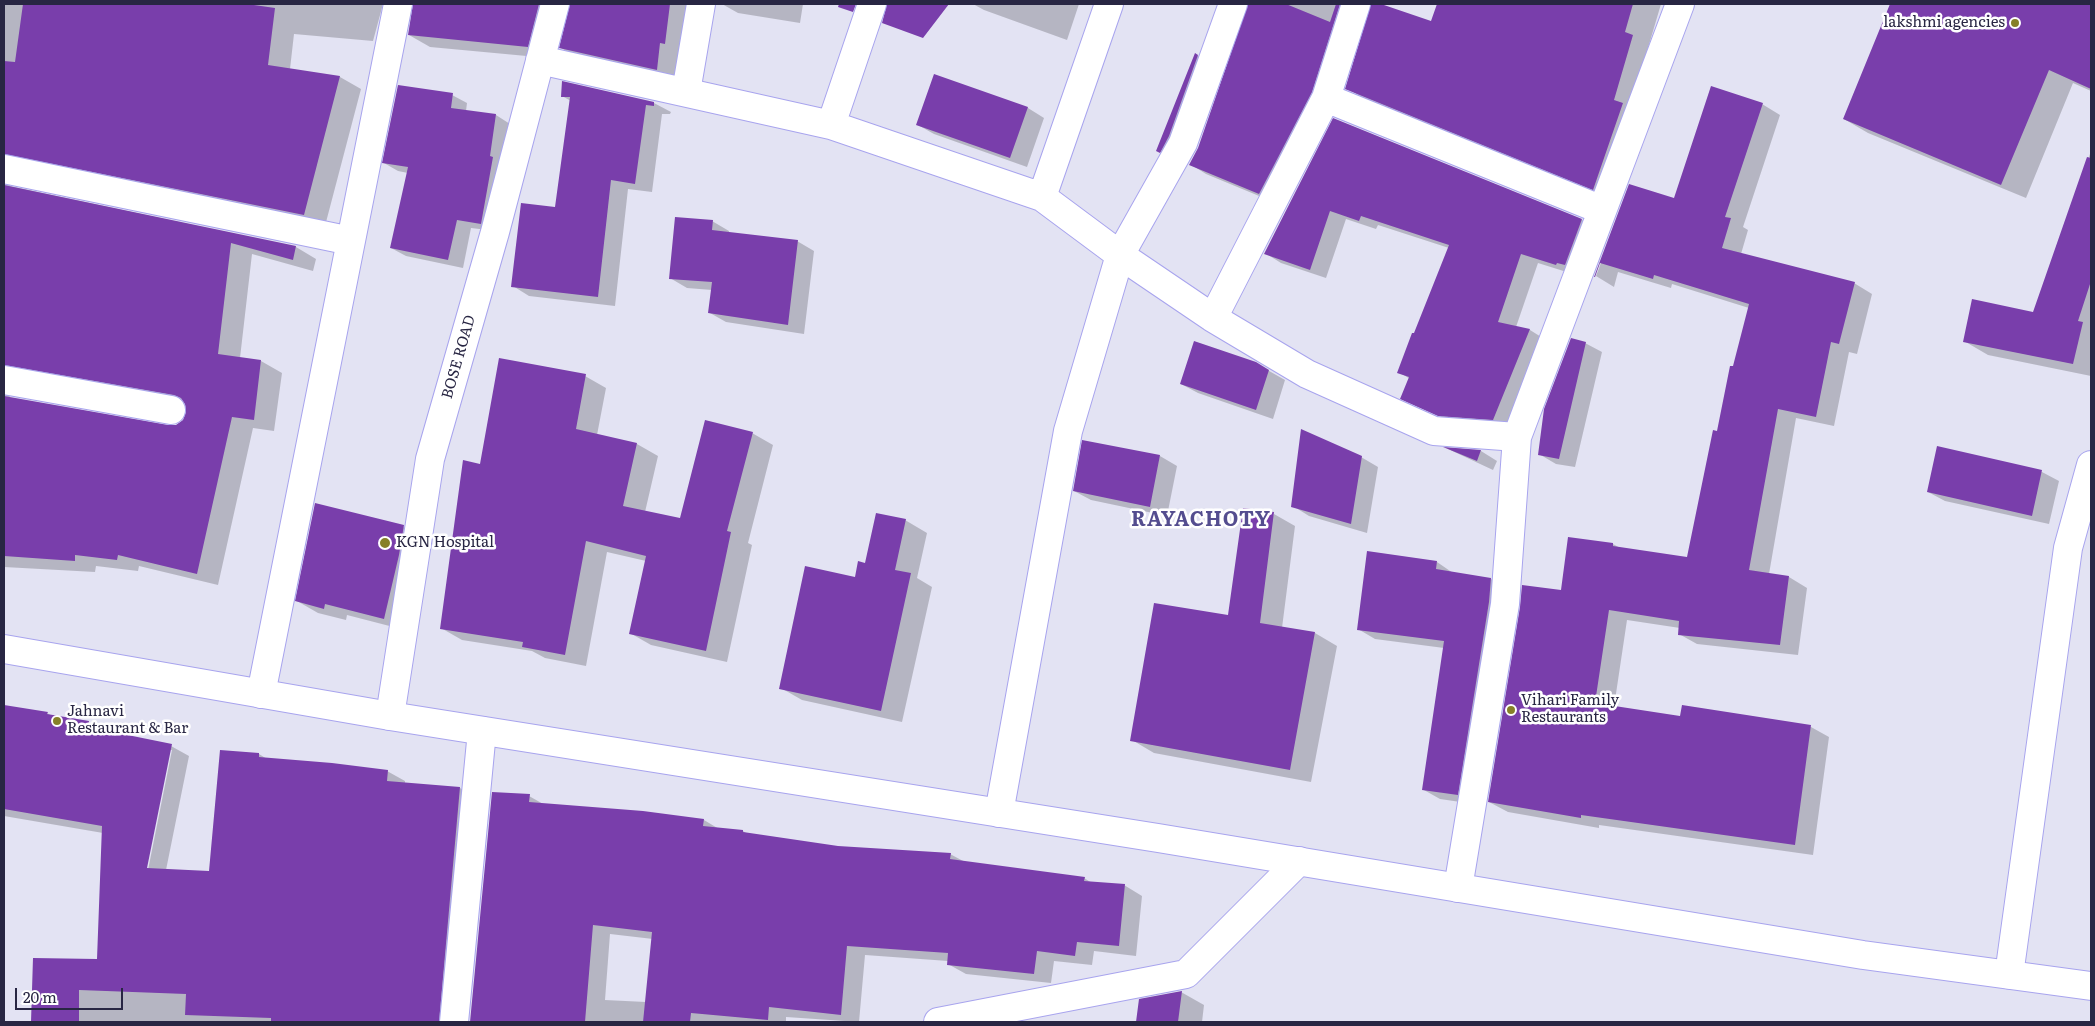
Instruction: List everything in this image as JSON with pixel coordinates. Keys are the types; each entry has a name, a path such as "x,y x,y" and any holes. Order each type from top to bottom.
{"street":[{"path":"261,694 398,4"},
{"name":"BOSE ROAD","path":"390,716 430,459 496,232 555,4"},
{"path":"686,92 701,4"},
{"path":"832,124 872,4"},
{"path":"1042,197 1109,4"},
{"path":"999,813 1068,430 1120,255 1183,143 1233,4"},
{"path":"1213,318 1326,98 1356,4"},
{"path":"1458,888 1505,604 1517,437 1680,4"},
{"path":"540,60 832,124 1042,197 1120,255 1213,318 1307,374 1434,431 1517,437"},
{"path":"1326,98 1602,210"},
{"path":"4,168 351,241"},
{"path":"4,380 171,410"},
{"path":"2009,975 2068,548 2091,465"},
{"path":"4,649 390,716 1298,861 1863,955 2091,986"},
{"path":"454,1022 482,731"},
{"path":"938,1022 1186,974 1298,861"}],"building":[{"path":"23,4 247,4 275,8 268,65 340,76 304,215 4,154 4,61 15,62"},
{"path":"413,4 539,4 528,47 408,35"},
{"path":"570,4 670,4 665,44 660,43 657,70 559,48"},
{"path":"839,4 856,4 853,12 838,7"},
{"path":"887,4 949,4 923,38 882,23"},
{"path":"1248,4 1286,4 1330,22 1336,4 1340,4 1312,92 1259,194 1189,165 1198,148"},
{"path":"1371,4 1381,4 1431,21 1437,4 1633,4 1625,32 1633,35 1614,100 1623,103 1593,190 1345,89"},
{"path":"1890,4 2091,4 2091,89 2049,70 2001,185 1843,119"},
{"path":"1195,53 1198,55 1169,136 1160,153 1156,151"},
{"path":"934,74 1028,107 1010,158 916,125"},
{"path":"562,81 654,102 654,106 646,105 635,184 611,180 598,297 511,287 521,203 555,207 570,97 561,97"},
{"path":"398,85 453,93 451,108 496,114 490,156 493,157 481,224 457,220 448,260 390,248 408,167 382,163"},
{"path":"1711,86 1763,103 1725,217 1731,218 1722,248 1855,282 1839,344 1831,342 1816,417 1778,409 1749,570 1789,576 1780,645 1678,635 1679,621 1609,610 1595,703 1680,716 1682,705 1811,725 1795,845 1581,815 1581,818 1488,802 1522,585 1561,590 1568,537 1613,543 1613,546 1687,557 1713,430 1717,431 1730,366 1733,366 1749,304 1654,275 1653,279 1600,263 1594,277 1629,184 1674,198"},
{"path":"1333,118 1582,219 1565,265 1557,263 1556,265 1521,254 1498,322 1530,329 1493,420 1438,416 1400,399 1409,377 1397,373 1449,245 1361,216 1359,221 1330,211 1310,270 1264,254"},
{"path":"2087,157 2091,158 2091,281 2078,321 2083,322 2073,364 1963,342 1972,299 2033,312"},
{"path":"4,185 296,246 293,260 231,243 218,354 261,360 254,420 232,417 197,574 118,555 117,560 75,555 75,561 4,556 4,396 168,425 176,425 183,420 186,412 185,404 181,398 174,395 4,365"},
{"path":"675,217 713,220 712,230 798,240 788,325 708,313 712,282 669,279"},
{"path":"1571,338 1586,342 1559,459 1538,455 1544,409"},
{"path":"1194,341 1256,362 1269,370 1256,410 1180,384"},
{"path":"499,358 586,374 576,429 637,443 623,506 680,518 705,420 753,432 727,531 731,532 706,651 629,634 646,556 586,541 565,655 522,647 523,642 440,629 463,460 480,464"},
{"path":"1301,429 1362,456 1351,524 1291,507"},
{"path":"1082,440 1160,455 1150,507 1073,491"},
{"path":"1937,446 2042,470 2032,516 1927,492"},
{"path":"1443,447 1481,450 1477,461"},
{"path":"315,503 404,525 384,619 325,604 324,609 295,601"},
{"path":"1243,508 1274,512 1260,623 1315,632 1290,770 1130,741 1154,603 1228,615"},
{"path":"876,513 906,519 895,570 911,573 881,711 779,689 805,566 855,577 858,561 865,563"},
{"path":"1367,551 1437,561 1436,569 1491,578 1489,602 1458,795 1422,790 1444,641 1357,630"},
{"path":"4,705 89,721 88,727 172,744 147,868 209,871 220,750 259,753 259,757 388,770 387,781 460,787 439,1022 271,1022 271,1018 185,1015 186,994 79,990 79,1022 31,1022 33,958 97,959 102,826 4,809"},
{"path":"492,792 530,794 529,802 643,811 704,819 703,826 743,830 743,832 838,846 951,853 950,859 1085,877 1084,881 1125,884 1119,946 1077,942 1075,956 1037,951 1034,974 947,965 948,953 847,946 841,1015 769,1007 768,1020 691,1013 690,1022 643,1022 652,932 593,925 585,1022 470,1022"},
{"path":"1182,991 1178,1022 1136,1022 1139,999"}],"place":[{"name":"lakshmi agencies","path":"2015,23"},
{"name":"KGN Hospital","path":"385,543"},
{"name":"Vihari Family Restaurants","path":"1511,710"},
{"name":"Jahnavi Restaurant & Bar","path":"57,721"}],"district":[{"name":"RAYACHOTY","path":"1201,520"}]}
